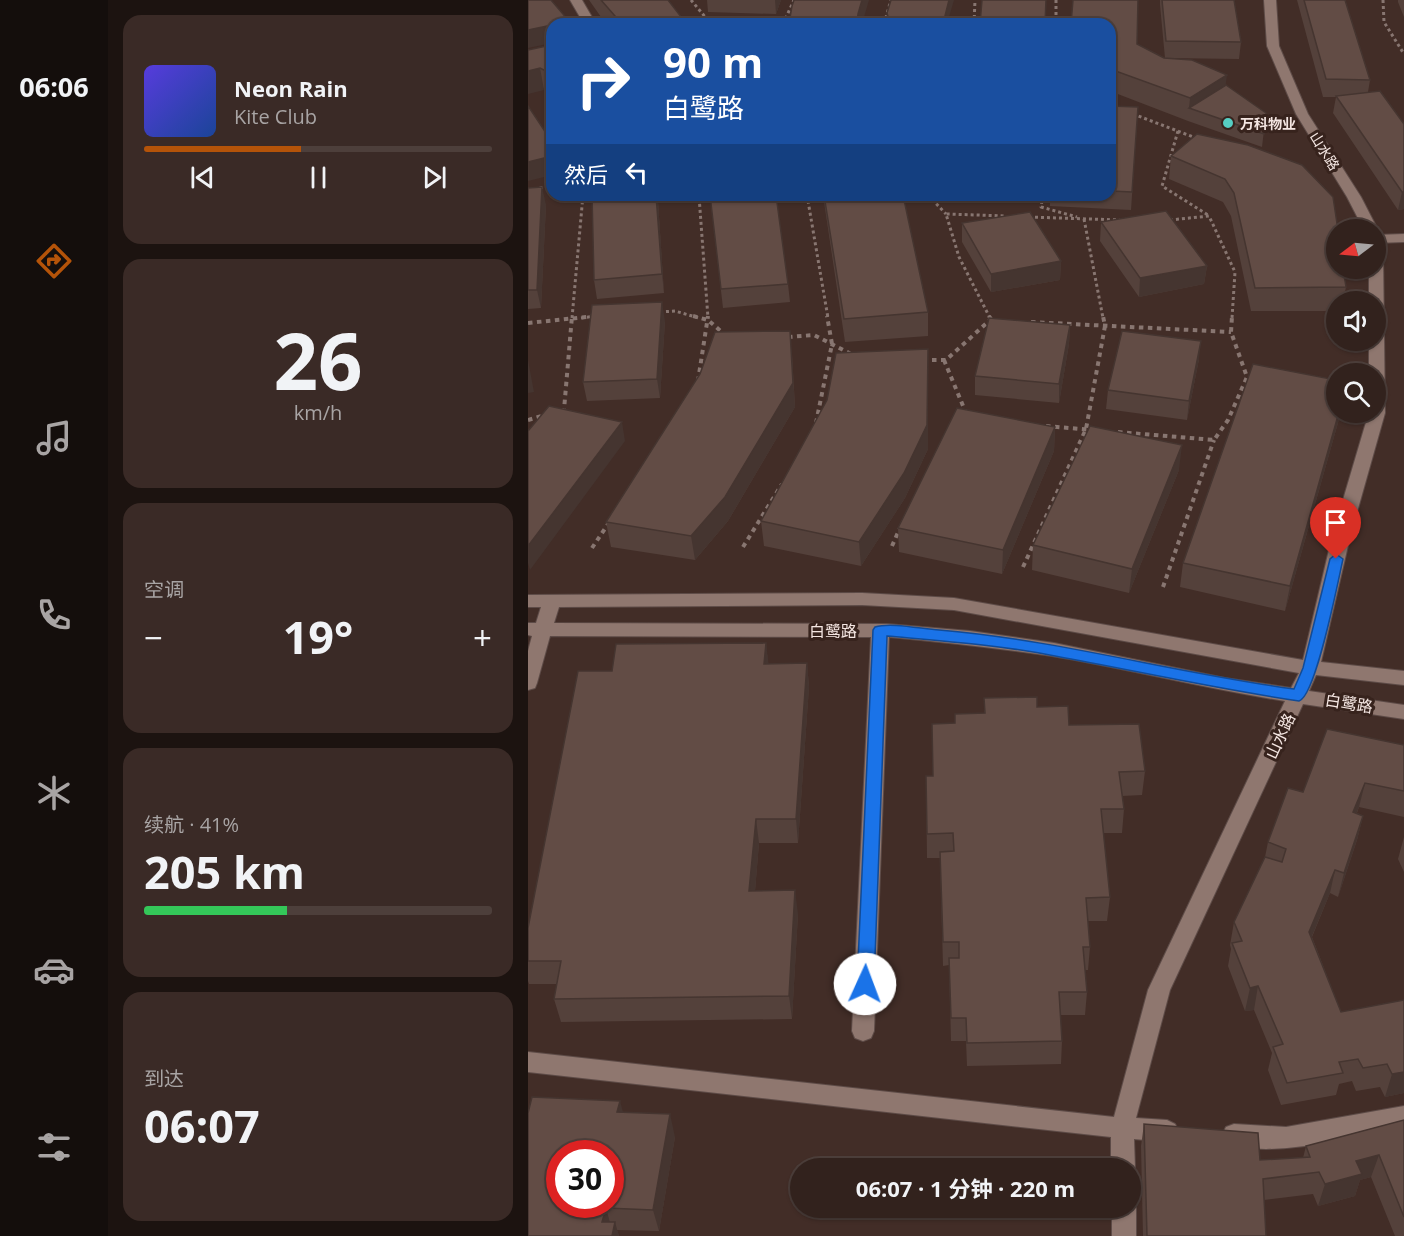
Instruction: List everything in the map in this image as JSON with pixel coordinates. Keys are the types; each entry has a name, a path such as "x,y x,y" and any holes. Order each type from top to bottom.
{"street":[{"path":"576,0 586,18"},
{"name":"山水路","path":"1270,0 1273,46 1302,114 1365,219"},
{"path":"1386,239 1404,238"},
{"name":"山水路","path":"1123,1158 1122,1128 1159,990 1310,668 1341,537 1377,413 1376,279"},
{"name":"白鹭路","path":"528,602 862,599 954,604 1310,668 1404,678"},
{"path":"528,683 535,629 551,602"},
{"name":"白鹭路","path":"535,629 880,630 970,638 1054,650 1225,685 1404,712"},
{"path":"863,1031 880,630"},
{"path":"528,1062 1122,1128 1192,1133"},
{"path":"1216,1134 1286,1138 1404,1116"},
{"path":"1124,1218 1124,1236"}],"path":[{"path":"691,0 706,18"},
{"path":"786,18 794,0"},
{"path":"886,18 891,0"},
{"path":"974,18 975,0"},
{"path":"1056,0 1056,18"},
{"path":"1383,0 1384,22 1404,54"},
{"path":"1130,113 1200,139"},
{"path":"1163,587 1214,440 1228,420 1246,376 1231,332 1235,272 1209,216 1162,186 1178,131"},
{"path":"528,191 546,186"},
{"path":"555,412 564,410 583,201"},
{"path":"697,385 708,320 698,201"},
{"path":"808,201 832,344 815,429"},
{"path":"922,360 944,360 991,320 959,257 946,214 934,201"},
{"path":"1042,201 1041,207 1084,219"},
{"path":"946,214 1014,217"},
{"path":"1161,221 1209,216"},
{"path":"1026,217 1128,220"},
{"path":"1023,567 1086,429 1105,326 1084,219"},
{"path":"652,313 675,311 708,320 724,335"},
{"path":"528,323 607,316"},
{"path":"1025,321 1231,332"},
{"path":"779,338 813,335 856,357"},
{"path":"944,360 968,420"},
{"path":"528,420 546,415"},
{"path":"1039,425 1097,430"},
{"path":"1109,431 1214,440"},
{"path":"743,547 785,478"},
{"path":"592,548 612,519"},
{"path":"892,546 901,526"}],"building":[{"path":"528,0 551,0 566,18 546,18 546,26 528,30"},
{"path":"601,0 668,0 682,18 617,18"},
{"path":"794,0 862,0 858,18 790,18"},
{"path":"891,0 949,0 944,18 888,18 887,13"},
{"path":"982,0 1046,0 1045,18 980,18"},
{"path":"1073,0 1138,0 1137,44 1164,58 1192,60 1227,75 1190,98 1116,71 1116,18 1072,18"},
{"path":"1162,0 1234,0 1241,42 1166,41"},
{"path":"1304,0 1345,0 1370,80 1326,79"},
{"path":"546,46 546,71 540,68 528,71 528,50"},
{"path":"1226,85 1266,113 1264,134 1189,108"},
{"path":"1380,91 1404,124 1404,192 1336,96"},
{"path":"528,106 546,133 546,158 528,162"},
{"path":"1116,106 1138,107 1132,192 1116,191"},
{"path":"1197,134 1248,145 1302,165 1333,197 1336,219 1326,219 1326,279 1345,279 1346,287 1255,288 1234,193 1225,179 1171,156"},
{"path":"542,187 537,290 528,290 528,188"},
{"path":"592,201 656,201 662,274 594,280"},
{"path":"711,201 777,201 788,284 721,289"},
{"path":"825,201 904,201 928,312 844,319"},
{"path":"1166,211 1207,266 1140,278 1101,222"},
{"path":"1030,212 1061,261 991,274 962,223"},
{"path":"662,302 657,379 583,382 592,305"},
{"path":"989,318 1070,325 1059,384 975,376"},
{"path":"790,331 793,383 725,497 691,536 606,522 700,374 715,332"},
{"path":"1122,331 1201,341 1189,401 1108,390"},
{"path":"928,349 927,425 904,473 859,542 761,521 827,400 836,353"},
{"path":"1253,364 1326,378 1326,423 1336,423 1290,586 1183,563"},
{"path":"549,406 622,422 528,546 528,431"},
{"path":"957,408 1055,427 1003,550 898,528"},
{"path":"1090,426 1182,445 1132,569 1033,545"},
{"path":"766,643 764,664 807,663 796,819 756,819 749,891 795,890 789,996 554,999 561,961 528,961 528,928 578,671 612,671 616,644"},
{"path":"1037,697 1037,707 1068,706 1069,725 1139,724 1145,771 1119,772 1124,809 1101,809 1110,897 1086,898 1090,947 1083,947 1087,992 1059,992 1062,1041 967,1043 966,1018 951,1018 949,958 959,958 959,942 943,942 940,852 954,851 953,833 927,834 926,776 933,776 932,724 955,723 955,714 985,713 984,698"},
{"path":"1327,729 1404,745 1404,791 1365,783 1353,812 1363,816 1344,873 1335,870 1309,932 1341,1012 1404,1000 1404,1072 1392,1074 1387,1064 1363,1068 1358,1059 1339,1062 1343,1073 1287,1083 1273,1047 1283,1044 1258,986 1250,988 1232,943 1242,941 1234,922 1265,857 1282,862 1286,849 1268,842 1288,788 1303,792"},
{"path":"532,1097 620,1101 617,1112 670,1114 653,1210 624,1209 624,1140 546,1140 546,1218 603,1218 602,1222 615,1222 612,1236 528,1236 528,1113"},
{"path":"1404,1120 1404,1217 1379,1155 1356,1161 1362,1174 1325,1184 1319,1172 1263,1179 1266,1236 1147,1236 1144,1124 1258,1133 1260,1160 1310,1157 1306,1146"}],"place":[{"name":"万科物业","path":"1228,123"}],"route":[{"path":"865,984 880,630 970,638 1054,650 1225,685 1299,695 1310,668 1336,559"}]}
